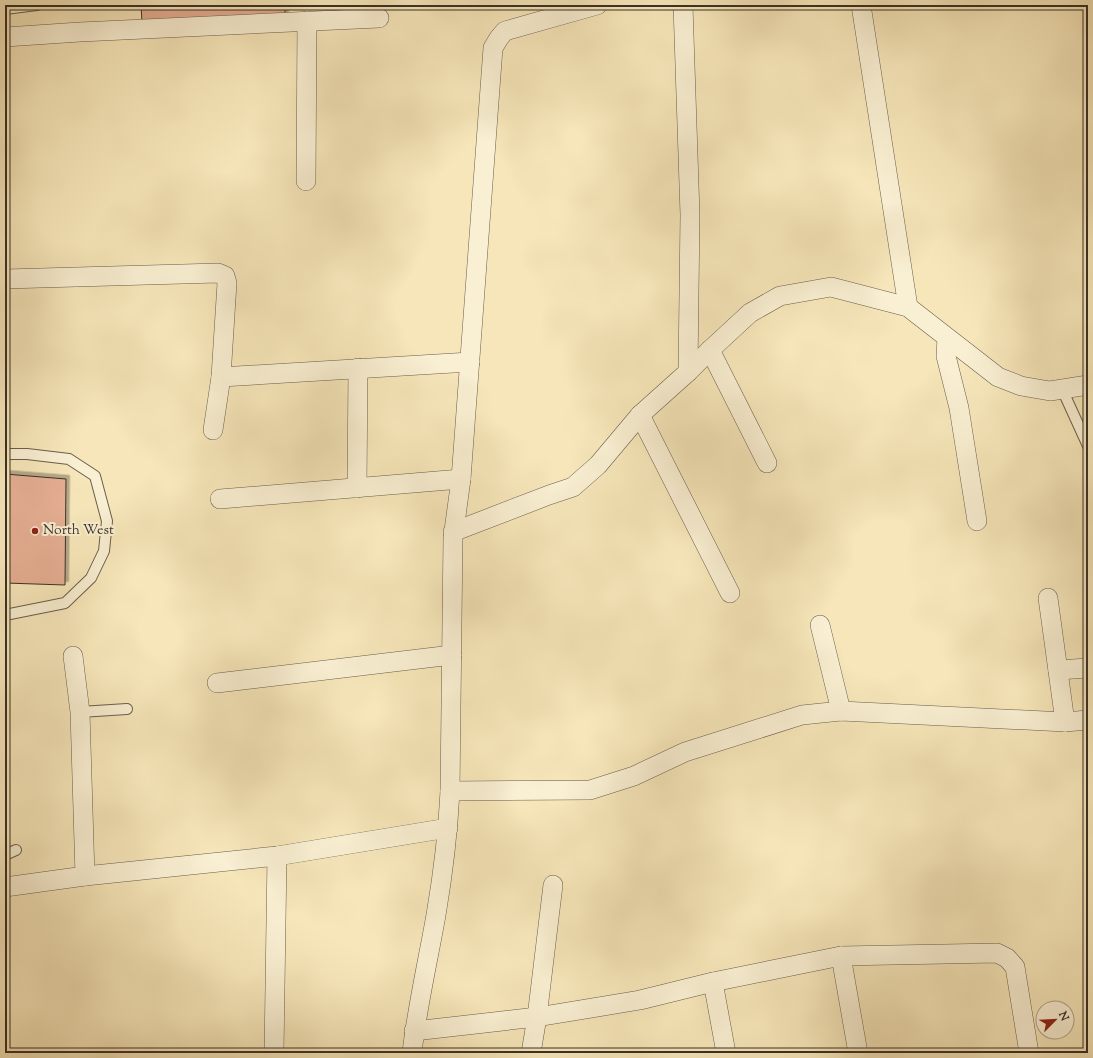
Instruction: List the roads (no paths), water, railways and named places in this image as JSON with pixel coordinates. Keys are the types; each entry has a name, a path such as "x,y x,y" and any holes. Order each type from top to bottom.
{"street":[{"path":"412,1053 414,1031 436,913 448,828 450,791 453,532 461,479 493,48 499,38 506,31 597,5"},
{"path":"683,5 690,215 688,372"},
{"path":"861,5 908,307"},
{"path":"5,37 379,18"},
{"path":"306,181 307,21"},
{"path":"5,279 218,273 225,276 227,283 221,377 213,430"},
{"path":"453,532 549,495 574,487 598,465 640,416 710,350 750,313 780,296 831,287 908,307 998,377 1021,386 1050,391 1088,386"},
{"path":"947,338 946,356 959,408 977,521"},
{"path":"710,350 766,463"},
{"path":"221,377 470,362"},
{"path":"357,488 358,368"},
{"path":"640,416 730,593"},
{"path":"220,499 461,479"},
{"path":"1048,598 1065,722"},
{"path":"820,625 841,711"},
{"path":"217,683 452,655"},
{"path":"73,656 80,712 86,876"},
{"path":"1058,670 1088,668"},
{"path":"450,791 590,790 634,776 685,752 802,715 841,711 1065,722 1088,720"},
{"path":"5,887 86,876 277,856 448,828"},
{"path":"274,1053 277,856"},
{"path":"531,1053 537,1017 553,885"},
{"path":"414,1031 537,1017 640,1000 714,982 841,956 997,953 1007,958 1015,967 1029,1053"},
{"path":"841,956 858,1053"},
{"path":"714,982 726,1053"}],"lane":[{"path":"5,9 37,5"},
{"path":"1062,389 1088,446"},
{"path":"5,454 27,454 69,459 95,476 107,521 104,551 91,578 66,603 5,615"},
{"path":"80,712 126,709"},
{"path":"5,855 16,850"}],"place":[{"name":"North West","path":"35,531"}]}
